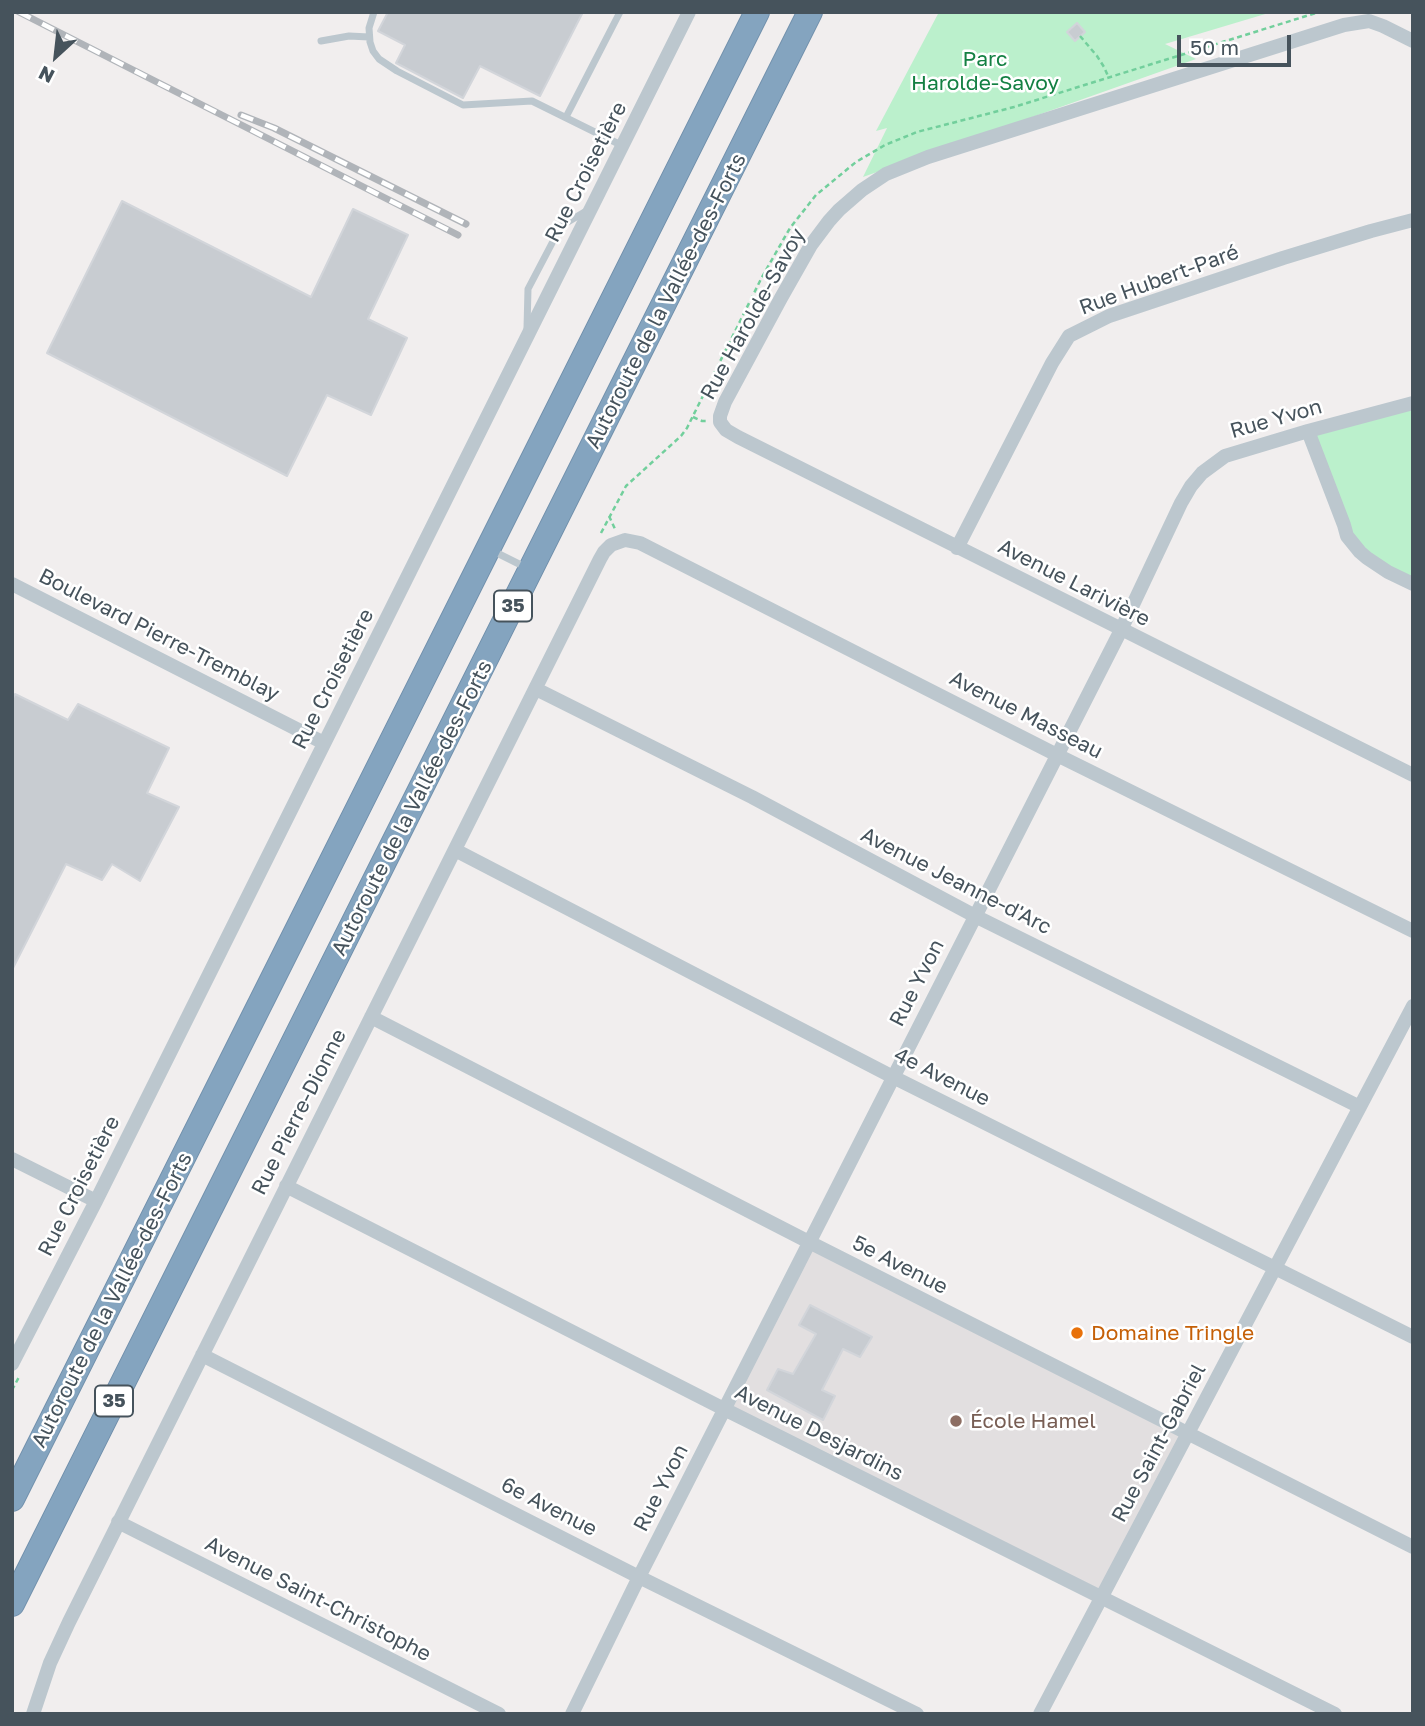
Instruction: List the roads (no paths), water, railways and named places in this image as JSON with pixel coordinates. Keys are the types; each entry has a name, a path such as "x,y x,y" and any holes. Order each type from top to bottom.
{"highway":[{"name":"Autoroute de la Vallée-des-Forts","path":"12,1499 757,12"},
{"name":"Autoroute de la Vallée-des-Forts","path":"12,1604 810,12"}],"street":[{"name":"Rue Croisetière","path":"12,1364 96,1201 689,12"},
{"name":"Rue Harolde-Savoy","path":"720,422 725,402 811,245 839,210 874,181 898,168 929,157 1344,26 1369,22 1413,41"},
{"name":"Rue Hubert-Paré","path":"957,548 1052,363 1069,336 1108,316 1283,258 1413,220"},
{"name":"Rue Yvon","path":"572,1714 724,1409 1121,630 1191,486 1202,473 1225,456 1413,403"},
{"name":"Avenue Larivière","path":"720,422 726,430 738,437 1413,775"},
{"path":"1308,431 1347,536 1367,558 1413,584"},
{"name":"Rue Pierre-Dionne","path":"33,1714 58,1645 118,1522 604,552 617,534"},
{"name":"Avenue Masseau","path":"617,534 640,543 1057,755 1413,931"},
{"name":"Boulevard Pierre-Tremblay","path":"12,584 324,743"},
{"name":"Avenue Jeanne-d'Arc","path":"536,689 752,797 975,916 1360,1107"},
{"name":"4e Avenue","path":"455,850 894,1077 1413,1337"},
{"name":"Rue Saint-Gabriel","path":"1040,1714 1413,1006"},
{"name":"5e Avenue","path":"371,1017 1413,1548"},
{"path":"12,1159 96,1201"},
{"name":"Avenue Desjardins","path":"286,1186 724,1409 1335,1714"},
{"name":"6e Avenue","path":"202,1355 639,1577 917,1714"},
{"name":"Avenue Saint-Christophe","path":"118,1522 499,1714"}],"lane":[{"path":"374,12 369,37 373,51 386,65 463,105 532,101 623,146"},
{"path":"566,117 620,12"},
{"path":"321,41 349,36 369,37"},
{"path":"526,338 528,289 561,226 592,208"},
{"path":"489,549 531,570"}],"railway":[{"path":"19,12 458,235"},
{"path":"241,115 274,128 466,224"}],"place":[{"name":"Domaine Tringle","path":"1077,1333"},
{"name":"École Hamel","path":"956,1421"}],"park label":[{"name":"Parc Harolde-Savoy","path":"985,71"}]}
